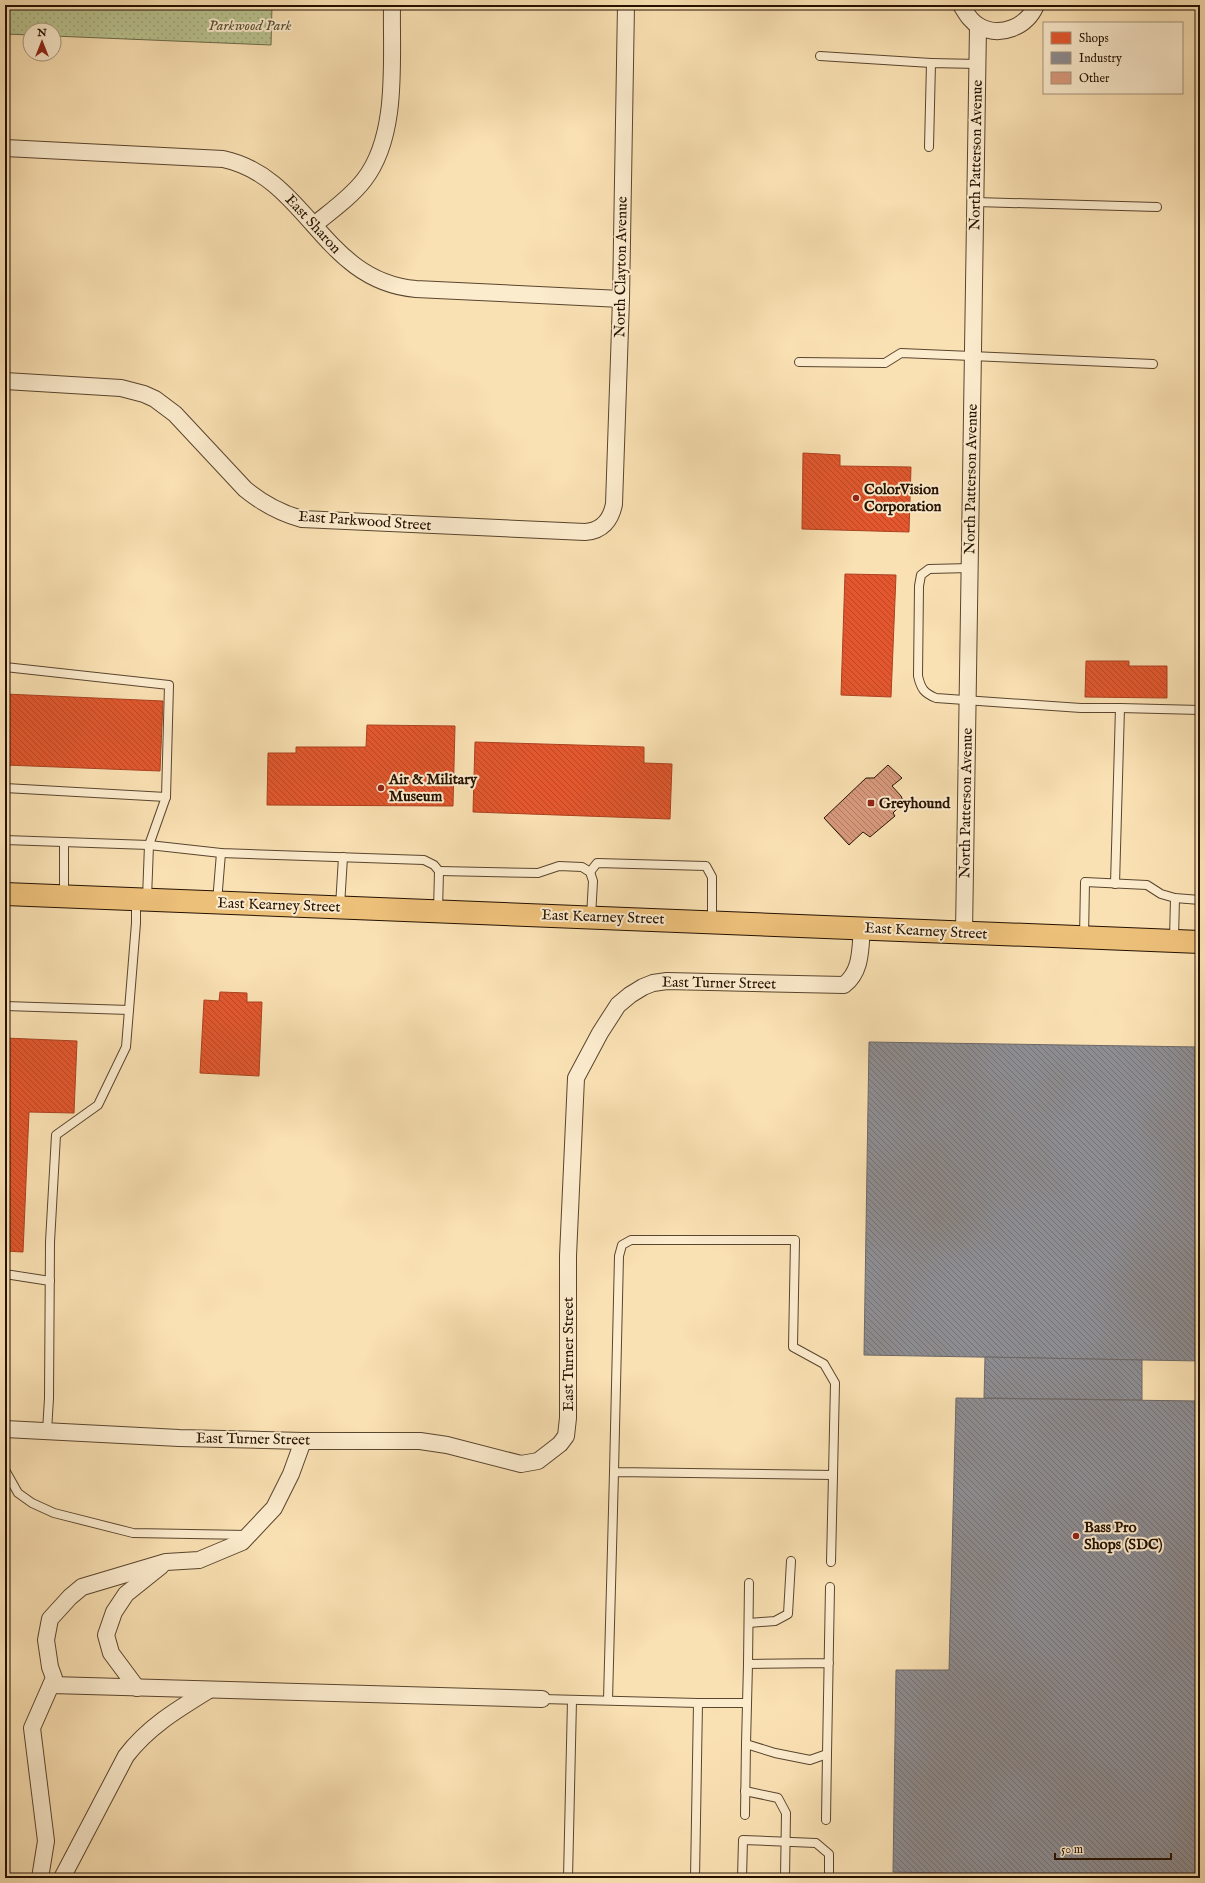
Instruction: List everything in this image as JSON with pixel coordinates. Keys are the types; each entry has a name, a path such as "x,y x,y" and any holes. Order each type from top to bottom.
{"main road":[{"name":"East Kearney Street","path":"5,894 1200,942"}],"street":[{"path":"314,225 357,188 371,169 382,146 390,108 392,5"},
{"name":"North Clayton Avenue","path":"603,526 609,518 614,504 621,299 626,5"},
{"path":"961,5 968,16 978,26 1001,31 1013,28 1025,21 1036,5"},
{"name":"North Patterson Avenue","path":"964,933 978,26"},
{"name":"East Sharon","path":"5,148 223,159 235,161 268,178 349,262 370,276 393,286 416,289 621,299"},
{"name":"East Parkwood Street","path":"5,381 121,388 149,397 175,414 255,498 278,511 302,519 585,532 594,531 603,526"},
{"name":"East Turner Street","path":"5,1429 302,1441 420,1441 447,1445 521,1464 538,1461 560,1444 566,1436 568,1418 568,1256 576,1078 600,1033 618,1005 630,995 653,983 668,981 844,985 852,980 857,969 862,928"},
{"path":"40,1878 46,1841 32,1728 54,1678 50,1667 46,1640 50,1619 70,1597 82,1587 166,1562 199,1560 242,1542 274,1508 291,1474 302,1441"},
{"path":"137,1688 111,1653 106,1635 114,1612 126,1594 166,1562"},
{"path":"51,1685 542,1698"},
{"path":"62,1878 131,1748 166,1716 208,1690"}],"lane":[{"path":"820,56 931,63 978,64"},
{"path":"929,147 931,63"},
{"path":"976,202 1157,207"},
{"path":"799,362 885,363 901,353 1153,364"},
{"path":"970,568 929,569 921,575 918,676 920,686 925,694 936,698 1080,708 1200,710"},
{"path":"5,666 169,685 166,797 149,845 142,899 136,923 126,1046 98,1105 56,1135 50,1281 49,1398 47,1431"},
{"path":"1115,884 1120,708"},
{"path":"5,788 166,797"},
{"path":"5,840 149,845 221,853 424,860 434,865 439,871 440,885 438,911"},
{"path":"64,842 64,896"},
{"path":"217,902 221,853"},
{"path":"340,907 342,857"},
{"path":"590,872 597,863 706,866 712,877 712,922"},
{"path":"439,871 538,873 559,866 582,867 590,872 593,882 591,917"},
{"path":"1084,938 1085,882 1147,885 1161,894 1175,898 1200,900"},
{"path":"1174,941 1175,898"},
{"path":"5,1006 129,1010"},
{"path":"608,1700 619,1256 622,1245 631,1240 794,1240 793,1347 824,1364 835,1383 831,1562"},
{"path":"5,1274 50,1281"},
{"path":"5,1470 18,1493 54,1513 133,1534 248,1535"},
{"path":"614,1472 833,1475"},
{"path":"749,1623 775,1621 788,1614 791,1561"},
{"path":"745,1815 749,1584"},
{"path":"826,1820 830,1587"},
{"path":"748,1664 828,1663"},
{"path":"542,1698 572,1700 747,1703"},
{"path":"568,1878 572,1700"},
{"path":"695,1878 698,1703"},
{"path":"746,1744 775,1753 810,1760 827,1754"},
{"path":"745,1791 778,1798 786,1813 785,1878"},
{"path":"742,1878 743,1840 816,1843 828,1854 828,1878"}],"green space":[{"name":"Parkwood Park","path":"5,5 272,5 271,45 62,36 62,22 22,22 22,35 5,34"}],"building: Shops":[{"name":"ColorVision Corporation","path":"803,453 840,455 840,466 911,467 909,532 802,529"},
{"path":"845,574 896,575 891,697 841,695"},
{"path":"1086,661 1129,661 1129,666 1167,666 1167,698 1085,697"},
{"path":"5,694 163,701 160,771 5,765"},
{"path":"367,725 455,726 453,806 267,805 268,753 296,753 296,747 366,747"},
{"path":"475,742 644,747 644,763 672,764 670,819 473,812"},
{"path":"220,992 247,993 247,1002 262,1002 259,1076 200,1073 204,1000 219,1001"},
{"path":"5,1038 77,1041 74,1113 29,1112 23,1252 5,1251"}],"building: Industry":[{"path":"869,1042 1200,1047 1200,1361 864,1355"},
{"path":"985,1357 1142,1360 1142,1400 984,1398"},
{"name":"Bass Pro Shops (SDC)","path":"956,1398 1200,1401 1200,1878 946,1878 946,1873 893,1872 896,1670 949,1670"}],"building: Other":[{"name":"Greyhound","path":"888,765 902,778 892,786 901,796 903,801 893,813 895,816 870,837 863,832 849,845 824,818 866,778 874,778"}],"place":[{"name":"ColorVision Corporation","path":"856,498"},
{"name":"Air & Military Museum","path":"381,788"},
{"name":"Greyhound","path":"871,803"},
{"name":"Bass Pro Shops (SDC)","path":"1076,1536"}]}
